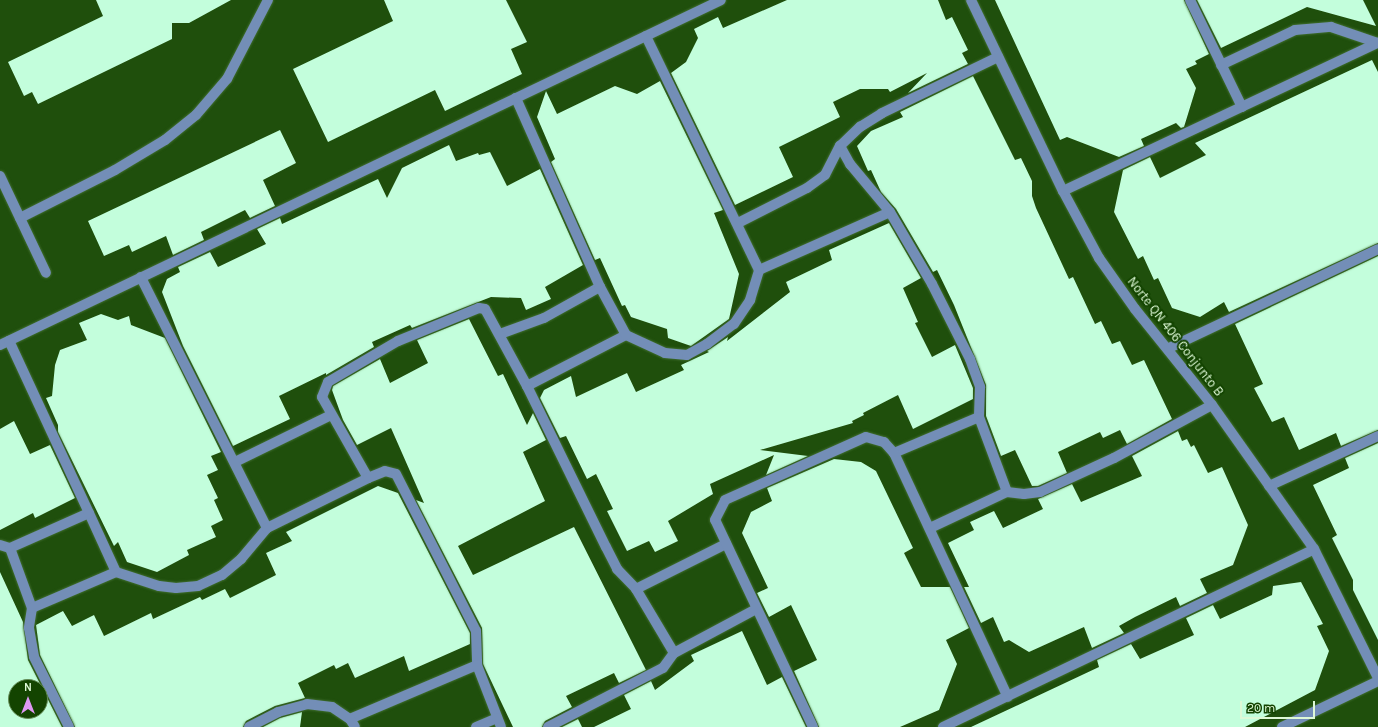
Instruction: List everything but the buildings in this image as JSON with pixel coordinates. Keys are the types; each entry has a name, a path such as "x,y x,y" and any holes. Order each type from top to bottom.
{"street":[{"path":"20,218 115,170 165,140 196,115 227,79 268,0"},
{"path":"116,572 89,513 4,343 721,0"},
{"name":"Norte QN 406 Conjunto B","path":"971,0 1063,191 1099,258 1135,309 1169,348 1212,405 1314,548 1378,678"},
{"path":"1190,0 1242,107"},
{"path":"1063,191 1378,43 1331,27 1295,30 1221,65"},
{"path":"516,98 600,287 626,335 665,353 687,355 708,344 734,324 750,300 759,270 738,223 646,36"},
{"path":"738,223 806,188 824,175 840,146 860,127 882,113 998,57"},
{"path":"840,146 850,164 890,212 932,284 970,359 980,387 979,417 1007,492"},
{"path":"0,176 46,273"},
{"path":"759,270 890,212"},
{"path":"1169,348 1378,249"},
{"path":"141,277 235,462 266,528"},
{"path":"500,334 544,318 600,287"},
{"path":"368,478 322,397 328,382 398,341 479,308 489,312 617,569 636,589 674,653"},
{"path":"527,386 626,335"},
{"path":"930,528 1007,492 1024,494 1040,492 1114,458 1212,405"},
{"path":"235,462 331,415"},
{"path":"894,453 979,417"},
{"path":"1270,486 1378,436"},
{"path":"814,727 756,609 716,520 725,500 866,437 884,442 894,453 1008,697"},
{"path":"32,608 116,572 159,586 198,586 222,575 240,559 266,528 385,471 396,474 476,631 477,665 499,723 476,727"},
{"path":"0,544 10,548 89,513"},
{"path":"636,589 726,544"},
{"path":"10,548 32,608 29,628 34,657 69,727"},
{"path":"942,727 1008,697 1314,548"},
{"path":"548,727 663,668 674,653 756,609"},
{"path":"249,727 278,712 307,704 332,707 352,723 477,665"},
{"path":"1282,727 1378,681"}]}
